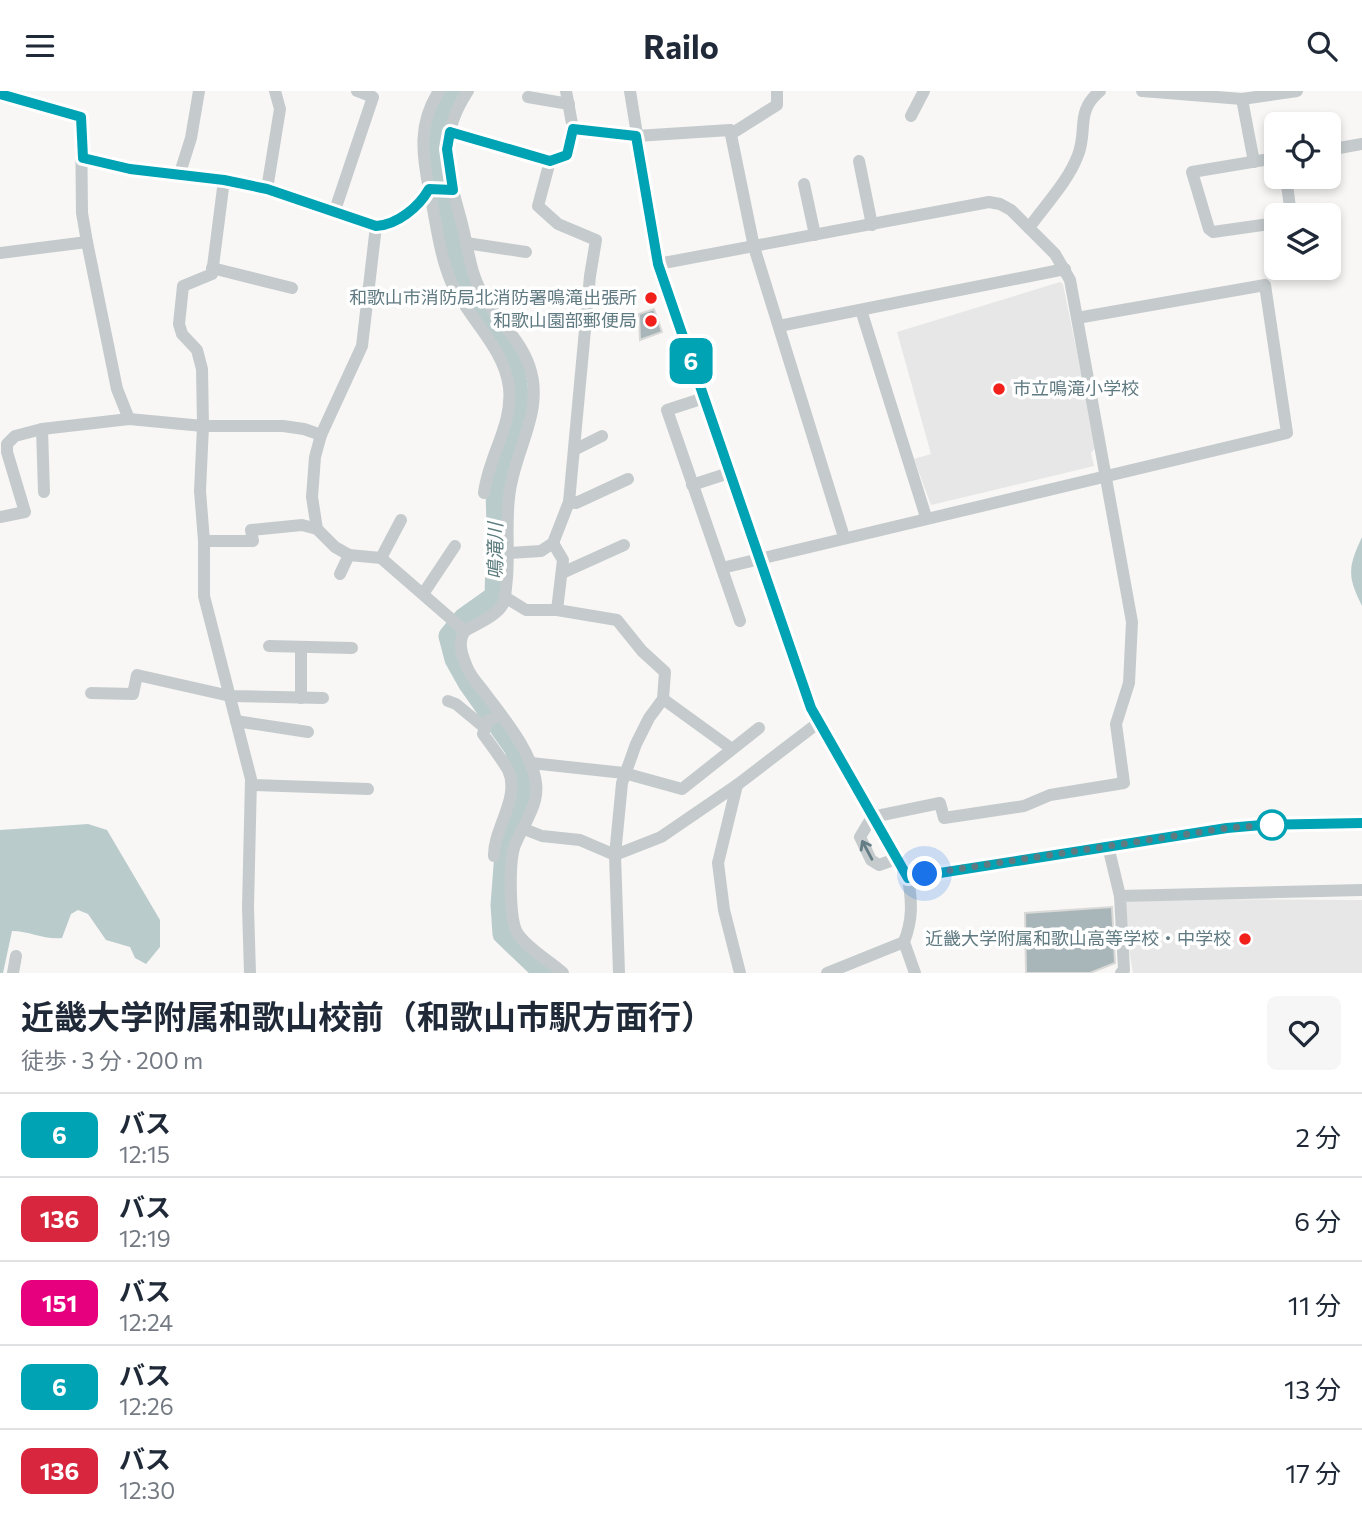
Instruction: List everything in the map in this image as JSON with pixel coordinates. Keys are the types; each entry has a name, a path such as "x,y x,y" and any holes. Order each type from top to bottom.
{"street":[{"path":"179,176 191,138 199,91"},
{"path":"267,189 280,109 275,91"},
{"path":"335,210 373,97 357,91"},
{"path":"439,91 426,114 422,156 446,270 468,312 497,353 509,388 506,420 488,470 484,493"},
{"path":"459,626 502,607 509,553 509,498 516,464 531,423 535,393 528,363 515,339 485,299 473,275 450,190 450,132 456,111 468,91"},
{"path":"450,132 550,161 567,155 573,129 566,91"},
{"path":"630,91 658,264 811,708 908,878 913,905 911,925 904,942 915,973"},
{"path":"731,134 777,105 776,91"},
{"path":"911,116 925,91"},
{"path":"1029,228 1071,169 1082,141 1082,115 1089,100 1100,91"},
{"path":"1142,91 1248,96 1297,91"},
{"path":"5,93 81,117 82,213 117,389 129,418"},
{"path":"1248,96 1254,162"},
{"path":"528,97 569,104"},
{"path":"573,129 636,136 730,130 754,247 844,537"},
{"path":"1341,148 1362,144"},
{"path":"83,158 130,169 224,180 267,189 376,226 387,225 422,203 431,189"},
{"path":"1264,160 1192,172 1209,229 1213,232 1264,225"},
{"path":"509,553 541,551 553,543 569,502 590,276 596,240 558,224 538,206 550,161"},
{"path":"859,161 872,225"},
{"path":"224,180 212,274 183,286 179,324 182,334 197,350 202,369 200,491 204,596 251,785 248,907 250,973"},
{"path":"804,184 816,235"},
{"path":"431,189 450,190"},
{"path":"658,264 989,202 1011,210 1055,254 1065,269 1107,475 1132,622 1129,683 1116,724 1124,783 1050,795 1024,806 944,818 940,803 872,817 860,837 871,860 880,865 896,859"},
{"path":"317,529 312,497 315,457 321,435 362,346 376,226"},
{"path":"0,253 87,242"},
{"path":"466,243 526,252"},
{"path":"212,268 292,288"},
{"path":"779,326 1065,269"},
{"path":"722,568 926,517 1287,433 1265,285 1077,318"},
{"path":"861,310 926,517"},
{"path":"704,398 667,410 740,621"},
{"path":"0,517 25,512 4,452 7,444 15,436 42,429 129,418 203,426 283,426 321,435"},
{"path":"42,429 44,492"},
{"path":"574,450 602,436"},
{"path":"692,485 729,474"},
{"path":"569,502 576,503 628,479"},
{"path":"381,558 401,520"},
{"path":"204,541 253,541 251,530 302,525 317,529 335,547 349,555 381,558 459,626 460,646 467,669 492,719 531,763 535,775 536,796 533,811 513,853 513,923 528,945 563,973"},
{"path":"553,543 563,560 557,610"},
{"path":"562,573 624,545"},
{"path":"423,594 455,547"},
{"path":"340,574 349,555"},
{"path":"505,597 526,610 557,610 617,620 642,651 665,672 663,699 649,718 624,773 615,855 619,973"},
{"path":"269,646 352,648"},
{"path":"301,698 302,647"},
{"path":"91,693 133,694 137,675 230,696 323,698"},
{"path":"663,699 732,749"},
{"path":"448,701 492,719"},
{"path":"492,719 483,734 509,772 511,788 494,844 494,856"},
{"path":"236,721 308,732"},
{"path":"524,829 542,836 580,840 615,855 661,837 737,785 818,723"},
{"path":"531,763 624,773 682,789 760,728"},
{"path":"251,785 368,789"},
{"path":"737,785 718,863 724,910 740,973"},
{"path":"908,878 1262,825 1362,823"},
{"path":"1108,846 1120,896 1124,970 1121,973"},
{"path":"1120,896 1362,890"},
{"path":"827,973 904,942"},
{"path":"13,973 16,956"}],"shaded area":[{"name":"市立鳴滝小学校","path":"1060,282 1063,284 1096,447 1091,453 1094,466 931,505 914,459 931,454 897,332"},
{"path":"1362,537 1362,606 1351,571"},
{"path":"88,824 107,830 160,920 160,947 146,964 135,958 130,947 106,940 88,914 78,910 71,914 62,938 12,931 3,973 0,973 0,830"},
{"name":"近畿大学附属和歌山高等学校・中学校","path":"1128,899 1362,900 1362,973 1133,973 1122,906"}],"building":[{"path":"654,309 662,332 640,340 639,314"},
{"path":"1112,907 1115,963 1090,973 1026,973 1025,913"}],"waterway":[{"name":"鳴滝川","path":"452,91 436,125 434,143 437,176 467,290 513,360 519,406 496,489 495,596 464,618 449,636 455,659 469,684 515,749 524,786 506,840 501,905 503,934 544,973"}],"bus line":[{"name":"6","path":"0,94 81,117 83,158 130,169 224,180 267,189 376,226 387,225 422,203 429,189 453,190 447,149 450,132 550,161 567,155 573,129 636,136 658,264 811,708 908,878 1227,828 1362,823"}],"place":[{"name":"和歌山市消防局北消防署鳴滝出張所","path":"651,298"},
{"name":"和歌山園部郵便局","path":"651,321"},
{"name":"市立鳴滝小学校","path":"999,389"},
{"name":"近畿大学附属和歌山高等学校・中学校","path":"1245,939"}],"route":[{"path":"925,874 1227,828 1272,825"}]}
